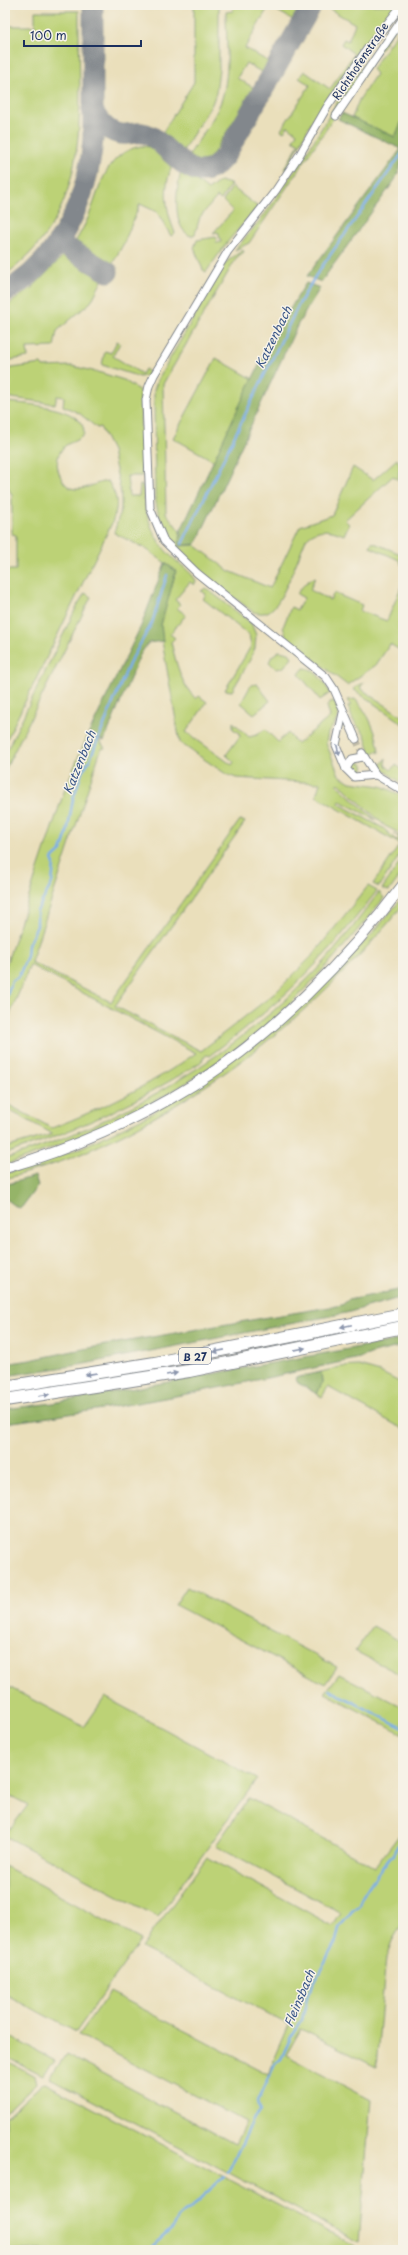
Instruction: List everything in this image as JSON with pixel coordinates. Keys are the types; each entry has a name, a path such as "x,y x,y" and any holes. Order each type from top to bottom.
{"highway":[{"name":"B 27","path":"5,1387 156,1363 403,1314"},
{"name":"B 27","path":"5,1400 182,1372 403,1327"}],"main road":[{"path":"5,1168 44,1157 89,1138 161,1104 200,1080 252,1041 306,994 358,940 403,885"}],"street":[{"path":"356,739 334,689 321,672 197,573 164,541 150,508 146,400 148,386 223,257 272,195 300,154 327,107 367,49 402,5"},
{"name":"Richthofenstraße","path":"336,116 403,18"},
{"path":"343,712 336,745 346,769 354,777 376,775"},
{"path":"346,769 352,759 362,755 376,775 403,791"}],"green space":[{"path":"194,5 219,5 219,69 216,93 212,104 182,152 161,135 194,82"},
{"path":"233,5 302,5 293,20 269,6 245,48 269,62 263,73 246,63 237,78 254,88 209,160 199,161 188,157 213,118 220,104 226,82 227,70 226,12 233,11"},
{"path":"327,5 397,5 368,40 315,116 286,170 284,169 299,144 293,140 297,133 288,126 284,132 281,130 310,85 299,78 304,71 330,89 354,54 341,44 344,39 348,41 355,24 328,8"},
{"path":"35,11 79,11 80,84 76,155 68,188 55,220 34,249 5,275 5,26 35,26"},
{"path":"403,11 403,16 249,243 235,250 265,214 312,144 338,101"},
{"path":"403,24 403,119 395,137 352,118 359,100 376,74 372,69"},
{"path":"342,113 395,137 403,119 403,160 395,180 321,282 307,276 401,149 338,119"},
{"path":"141,146 152,147 173,164 167,182 166,199 169,216 175,233 171,236 157,212 140,204 124,243 110,268 73,246 88,217 106,172 112,163 120,155"},
{"path":"182,169 208,190 220,181 231,184 221,200 217,197 200,217 195,234 191,236 185,232 180,225 178,216 177,195"},
{"path":"232,187 258,207 229,240 206,272 203,270 194,248 197,240 216,237 217,243 221,242 218,232 213,233 233,211 223,201"},
{"path":"243,250 244,252 237,257 163,384 166,513 180,531 179,546 195,545 229,571 270,588 300,526 332,515 353,467 373,480 397,459 400,465 398,480 393,476 345,520 349,524 344,535 329,530 324,530 315,532 306,539 282,595 271,610 261,613 253,612 206,576 177,548 167,532 159,514 155,495 154,390 158,379 226,262"},
{"path":"65,254 104,277 91,302 57,331 54,347 27,348 28,357 5,361 5,307 33,287"},
{"path":"306,283 320,288 298,324 196,544 179,546 181,530 240,405 271,343"},
{"path":"117,341 120,343 113,356 142,374 145,369 147,370 148,375 140,377 102,365 105,351 111,353"},
{"path":"216,358 253,379 214,461 173,438"},
{"path":"41,364 43,367 72,366 101,373 124,380 140,391 142,476 127,476 129,496 139,496 140,485 143,485 147,515 154,533 165,550 188,571 196,581 194,585 190,582 175,600 180,604 177,608 186,615 170,634 175,638 171,642 180,673 186,687 196,699 199,696 207,702 186,732 232,765 234,762 226,755 240,736 240,733 233,729 233,722 249,737 257,735 265,729 278,742 288,733 297,744 330,717 327,706 330,702 334,701 338,711 338,719 328,733 326,743 339,775 350,782 381,786 403,796 403,835 385,826 340,784 336,784 376,820 340,801 339,804 383,828 397,841 399,838 394,833 403,838 403,850 379,887 373,884 400,844 316,796 320,783 236,778 226,774 180,743 162,641 161,625 175,570 146,549 114,533 121,509 121,494 112,451 100,427 97,428 79,413 63,406 64,397 57,396 55,404 5,397 5,369"},
{"path":"5,402 53,408 75,417 82,425 84,434 79,439 64,446 62,449 58,461 59,473 69,487 75,489 82,489 108,481 116,497 116,511 112,523 5,743 5,629 8,629 8,624 5,624 5,570 16,570 16,535 12,534 12,495 5,482"},
{"path":"372,542 403,555 403,567 399,560 370,547"},
{"path":"165,563 176,571 161,625 163,641 148,643 140,655 104,741 88,735 141,626"},
{"path":"315,577 310,590 330,600 334,593 362,605 360,611 387,621 403,582 403,652 390,644 376,665 347,685 287,639 283,627 291,607 297,610 304,598 297,594 305,584"},
{"path":"206,588 251,623 256,635 255,648 250,660 232,691 225,690 251,646 249,635 203,599 206,594 201,591"},
{"path":"85,593 91,597 5,770 5,754 78,604"},
{"path":"279,651 289,653 292,657 283,668 276,669 269,662 272,656"},
{"path":"304,668 316,674 323,681 330,693 320,700 299,674"},
{"path":"364,682 360,688 403,717 403,724 353,689"},
{"path":"257,684 270,701 254,714 241,703 251,685"},
{"path":"355,699 360,704 372,724 377,738 379,753 376,751 371,756 365,735 353,720 348,706 351,705 348,700"},
{"path":"88,735 100,741 105,748 101,749 31,962 111,1002 240,820 245,822 115,1006 201,1051 275,993 312,956 368,886 377,891 332,946 291,989 237,1035 209,1056 207,1055 203,1058 204,1060 156,1089 108,1114 83,1125 5,1154 5,1148 53,1134 5,1108 5,1103 52,1128 90,1112 144,1086 196,1053 30,965 5,1027 5,968 66,786"},
{"path":"386,758 385,765 391,770 396,765 403,770 403,784 379,767"},
{"path":"358,761 362,763 364,767 362,771 358,773 354,771 352,767 354,763"},
{"path":"403,858 403,872 389,891 382,889"},
{"path":"379,892 384,898 318,975 294,1000 263,1028 230,1054 159,1099 122,1118 45,1151 5,1165 5,1159 94,1125 137,1104 178,1081 217,1055 255,1026 291,995 325,961"},
{"path":"403,897 403,905 370,944 335,981 297,1016 258,1048 216,1079 129,1131 83,1153 54,1164 5,1179 5,1174 78,1149 151,1114 303,1003 371,935"},
{"path":"35,1176 38,1185 22,1207 18,1208 5,1198 5,1185"},
{"path":"403,1289 403,1297 346,1313 79,1365 5,1376 5,1364 88,1348 342,1305 348,1300"},
{"path":"403,1339 403,1346 373,1353 360,1358 272,1377 139,1403 5,1423 5,1409 53,1403"},
{"path":"359,1366 380,1372 403,1384 403,1429 328,1387 322,1397 317,1394 322,1383 321,1372 340,1367"},
{"path":"321,1372 322,1383 317,1394 298,1383 295,1378"},
{"path":"187,1587 337,1667 325,1684 175,1605"},
{"path":"373,1626 403,1643 403,1676 355,1651"},
{"path":"339,1674 403,1707 403,1734 325,1693"},
{"path":"5,1685 84,1727 105,1697 257,1779 158,1917 7,1837 5,1840 5,1827 10,1829 28,1805 5,1793"},
{"path":"249,1798 375,1867 403,1830 403,1922 392,1941 386,1957 376,2067 301,2029 286,2055 371,2100 359,2242 50,2078 66,2054 235,2144 246,2122 79,2035 110,1992 268,2074 289,2025 141,1948 207,1857 333,1926 341,1913 216,1845"},
{"path":"5,1866 141,1940 76,2032 5,1994"},
{"path":"5,2034 55,2061 43,2075 5,2056"},
{"path":"5,2060 34,2075 36,2083 5,2113"},
{"path":"45,2083 356,2246 357,2250 5,2250 5,2118 42,2084"}],"waterway":[{"name":"Katzenbach","path":"182,544 299,304 316,275 403,152"},
{"name":"Katzenbach","path":"5,1001 12,981 19,976 27,956 28,945 37,926 37,911 52,883 54,864 52,859 61,851 67,833 73,799 82,772 90,759 129,664 152,623 167,575"},
{"path":"330,1690 403,1728"},
{"name":"Fleinsbach","path":"228,2172 254,2118 260,2110 258,2101 275,2064 281,2059 291,2037 302,2020 308,1994 336,1941 339,1928 352,1911 359,1905 360,1900 367,1888 390,1857 394,1855 395,1850 403,1839"},
{"name":"Fleinsbach","path":"148,2250 174,2227 178,2218 224,2177"}],"taxiway":[{"path":"5,292 24,279 56,246 68,226 85,184 93,139 93,5"},
{"path":"92,109 98,119 106,127 116,133 148,134 188,167 200,171 211,169 225,156 312,5"},
{"path":"58,242 108,272"}],"tunnel":[{"path":"356,739 362,753"}]}
